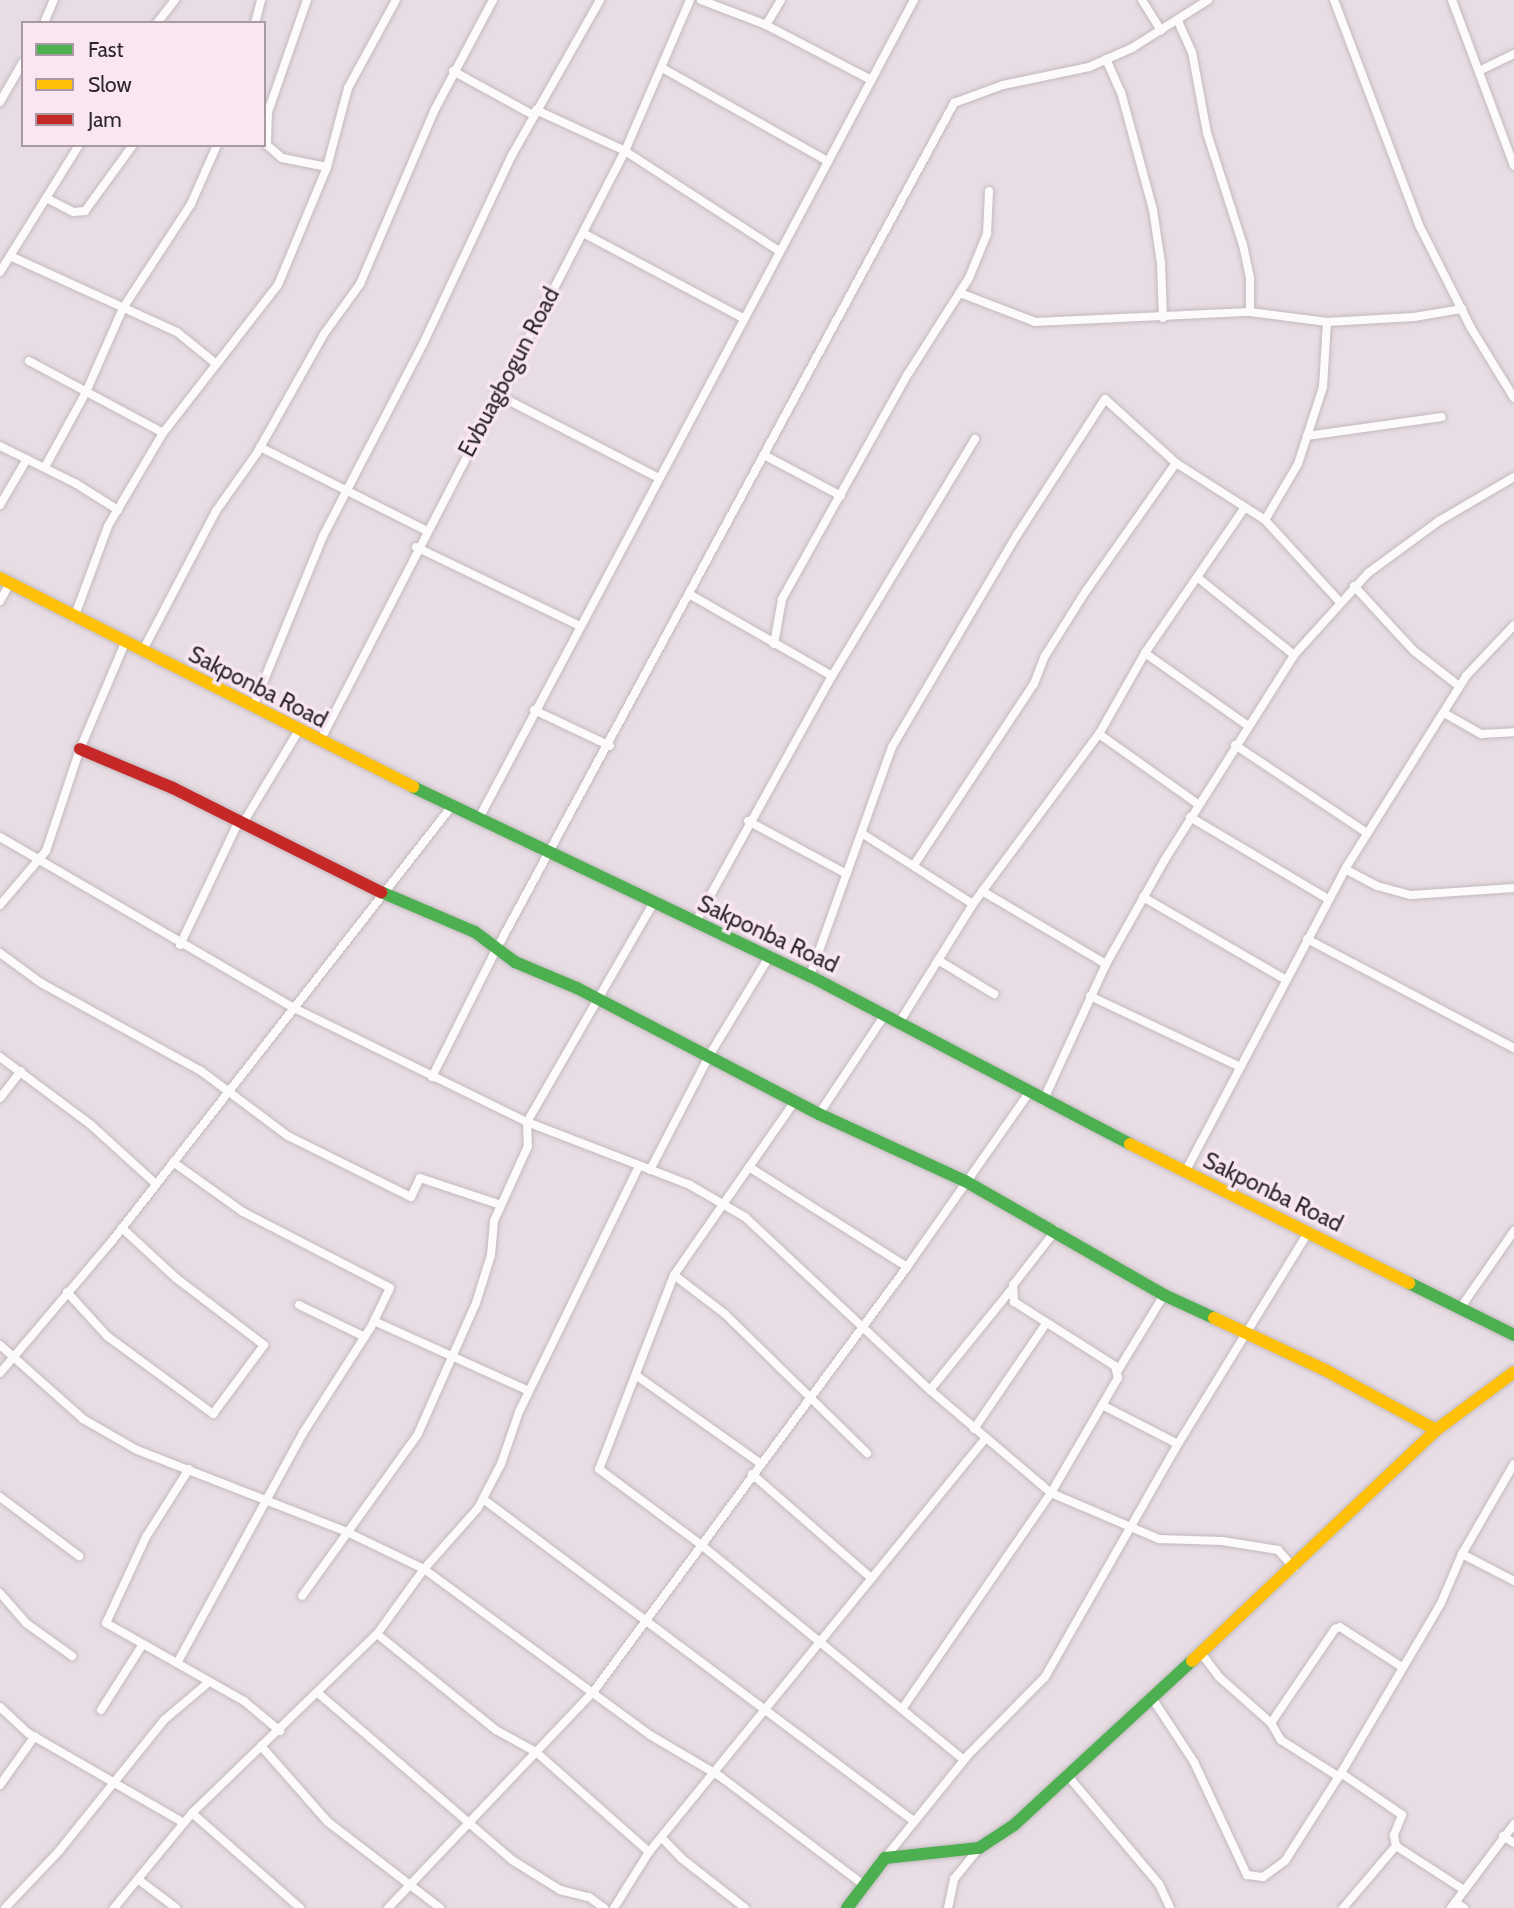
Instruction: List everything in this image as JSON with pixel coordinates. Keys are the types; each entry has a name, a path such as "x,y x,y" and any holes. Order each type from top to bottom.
{"street":[{"path":"45,21 54,0"},
{"path":"159,21 175,0"},
{"path":"256,21 261,0"},
{"path":"307,0 268,111 267,145 274,155 327,167"},
{"path":"74,618 118,510 163,433 278,285 327,167 348,88 396,0"},
{"path":"142,652 216,511 260,447 295,380 360,284 453,71 492,0"},
{"path":"253,707 323,536 534,113 600,0"},
{"name":"Evbuagbogun Road","path":"320,741 416,547 625,151 664,69 690,0"},
{"path":"701,0 766,25 871,80"},
{"path":"766,25 781,0"},
{"path":"478,820 578,625 914,0"},
{"path":"1142,0 1160,31"},
{"path":"432,1077 497,948 610,746 954,103 975,93 1106,59 1178,21 1208,0"},
{"path":"1334,0 1419,226 1462,309 1514,398"},
{"path":"1452,0 1511,144 1514,166"},
{"path":"1178,21 1192,52 1207,133 1243,246 1250,278 1250,312"},
{"path":"1479,71 1514,54"},
{"path":"1106,59 1121,92 1153,210 1161,263 1163,318"},
{"path":"0,102 21,65"},
{"path":"664,69 827,161"},
{"path":"453,71 534,113 625,151 779,251"},
{"path":"0,272 78,147"},
{"path":"46,198 74,212 85,211 132,147"},
{"path":"45,467 86,392 124,308 191,204 216,147"},
{"path":"774,644 782,599 908,374 960,293 987,234 989,191"},
{"path":"583,233 743,318"},
{"path":"10,256 177,332 215,363"},
{"path":"960,293 1035,322 1250,312 1327,322 1414,317 1462,309"},
{"path":"1265,520 1298,464 1323,387 1327,322"},
{"path":"29,361 163,433"},
{"path":"496,394 657,477"},
{"path":"810,976 892,747 1017,535 1105,399 1176,463 1265,520 1339,601"},
{"path":"1307,436 1442,417"},
{"path":"695,923 748,821 975,439"},
{"path":"0,446 45,467 118,510"},
{"path":"260,447 425,530"},
{"path":"764,455 841,496"},
{"path":"0,505 27,459"},
{"path":"914,865 1027,695 1045,656 1086,591 1176,463"},
{"path":"1043,1101 1090,996 1143,897 1198,804 1294,655 1354,586 1439,521 1514,477"},
{"path":"900,1023 973,904 1099,734 1145,653 1245,507"},
{"path":"416,547 578,625"},
{"path":"1197,577 1294,655"},
{"path":"0,601 5,580"},
{"name":"Sakponba Road","path":"5,580 74,618 478,820 810,976 1043,1101 1514,1335"},
{"path":"1354,586 1414,651 1460,686"},
{"path":"689,594 832,676"},
{"path":"1185,1172 1345,869 1460,686 1514,625"},
{"path":"0,905 46,851 80,748 125,643"},
{"path":"1145,653 1248,726"},
{"path":"534,710 610,746"},
{"path":"1444,713 1480,734 1514,732"},
{"path":"180,945 241,822 299,730"},
{"path":"1099,734 1198,804"},
{"path":"1236,745 1367,833"},
{"path":"80,748 241,822 381,892 475,932 515,962 596,998 819,1114 965,1181 1056,1230 1164,1294 1244,1335 1327,1371 1436,1430"},
{"path":"0,1373 122,1228 381,892 452,806"},
{"path":"1190,817 1328,900"},
{"path":"748,821 847,874"},
{"path":"863,834 973,904"},
{"path":"0,837 180,945 292,1007 527,1122 650,1170 745,1217 930,1390 1051,1493 1129,1529 1159,1539 1222,1541 1278,1550 1294,1568"},
{"path":"1345,869 1377,886 1411,895 1514,888"},
{"path":"982,891 1106,964"},
{"path":"1143,897 1286,980"},
{"path":"302,1596 418,1434 476,1304 501,1205 528,1146 527,1122 596,998 654,902"},
{"path":"1307,939 1514,1048"},
{"path":"0,953 41,983 169,1051 288,1136 411,1197 420,1178 501,1205"},
{"path":"650,1170 709,1056 769,957"},
{"path":"938,960 994,995"},
{"path":"1090,996 1240,1067"},
{"path":"819,1114 884,1016"},
{"path":"0,1057 156,1184"},
{"path":"0,1098 21,1072"},
{"path":"388,1908 594,1690 648,1622 700,1544 907,1268 965,1181 1029,1093"},
{"path":"795,1101 674,1275 599,1469 700,1544 964,1760"},
{"path":"173,1162 243,1212 390,1287 365,1338 303,1433 177,1663"},
{"path":"114,1908 192,1813 377,1634 424,1569 483,1499 529,1391 639,1166"},
{"path":"749,1167 907,1268"},
{"path":"67,1292 107,1336 213,1413 264,1345 176,1278 122,1228"},
{"path":"930,1390 1056,1230"},
{"path":"1461,1307 1514,1231"},
{"path":"847,1908 964,1760 1045,1677 1178,1444 1308,1233"},
{"path":"674,1275 725,1314 867,1452"},
{"path":"1011,1290 1021,1310 1115,1366 1117,1372"},
{"path":"902,1709 1051,1493 1102,1405 1117,1372 1164,1294"},
{"path":"299,1305 365,1338"},
{"path":"374,1321 455,1354 529,1391"},
{"path":"974,1429 1045,1325"},
{"path":"0,1345 12,1359 83,1419 137,1450 347,1532 424,1569 594,1690 650,1735 715,1774 864,1885"},
{"path":"947,1908 954,1879 979,1848 1014,1825 1068,1776 1294,1568 1436,1430 1514,1372"},
{"path":"637,1376 760,1463"},
{"path":"1102,1405 1178,1444"},
{"path":"614,1908 649,1852 715,1774 765,1708 822,1643 870,1577 985,1439"},
{"path":"1152,1698 1194,1762 1247,1875 1263,1877 1285,1861 1340,1775 1441,1603 1462,1554 1514,1464"},
{"path":"189,1469 146,1537 106,1623 244,1701 279,1731"},
{"path":"752,1474 870,1577"},
{"path":"0,1497 79,1556"},
{"path":"483,1499 915,1822"},
{"path":"1462,1554 1514,1581"},
{"path":"0,1592 26,1623 72,1656"},
{"path":"1271,1723 1335,1629 1340,1628 1402,1667"},
{"path":"377,1634 496,1730 536,1752 649,1852"},
{"path":"101,1710 143,1644"},
{"path":"1201,1653 1219,1677 1271,1723 1281,1741 1402,1815 1394,1835 1396,1846 1464,1890"},
{"path":"5,1908 164,1720 209,1682"},
{"path":"318,1693 468,1823 539,1877 604,1908"},
{"path":"0,1707 35,1736 116,1780 184,1823"},
{"path":"0,1785 35,1736"},
{"path":"261,1746 328,1822 440,1908"},
{"path":"1068,1776 1159,1884 1170,1908"},
{"path":"192,1813 300,1908"},
{"path":"1464,1908 1453,1905 1514,1824"},
{"path":"1503,1836 1514,1843"},
{"path":"662,1838 681,1858 745,1908"},
{"path":"1343,1908 1396,1846"},
{"path":"885,1858 979,1848"},
{"path":"139,1880 176,1908"}],"traffic: fast":[{"path":"413,787 810,976 1130,1144"},
{"path":"381,892 475,932 515,962 577,988 819,1114 965,1181 1164,1295 1214,1318"},
{"path":"1409,1283 1514,1335"},
{"path":"847,1908 885,1858 979,1848 1014,1825 1192,1661"}],"traffic: slow":[{"path":"0,578 413,787"},
{"path":"1130,1144 1409,1283"},
{"path":"1214,1318 1327,1371 1436,1430"},
{"path":"1192,1661 1436,1430 1514,1372"}],"traffic: jam":[{"path":"80,749 173,788 381,892"}]}
